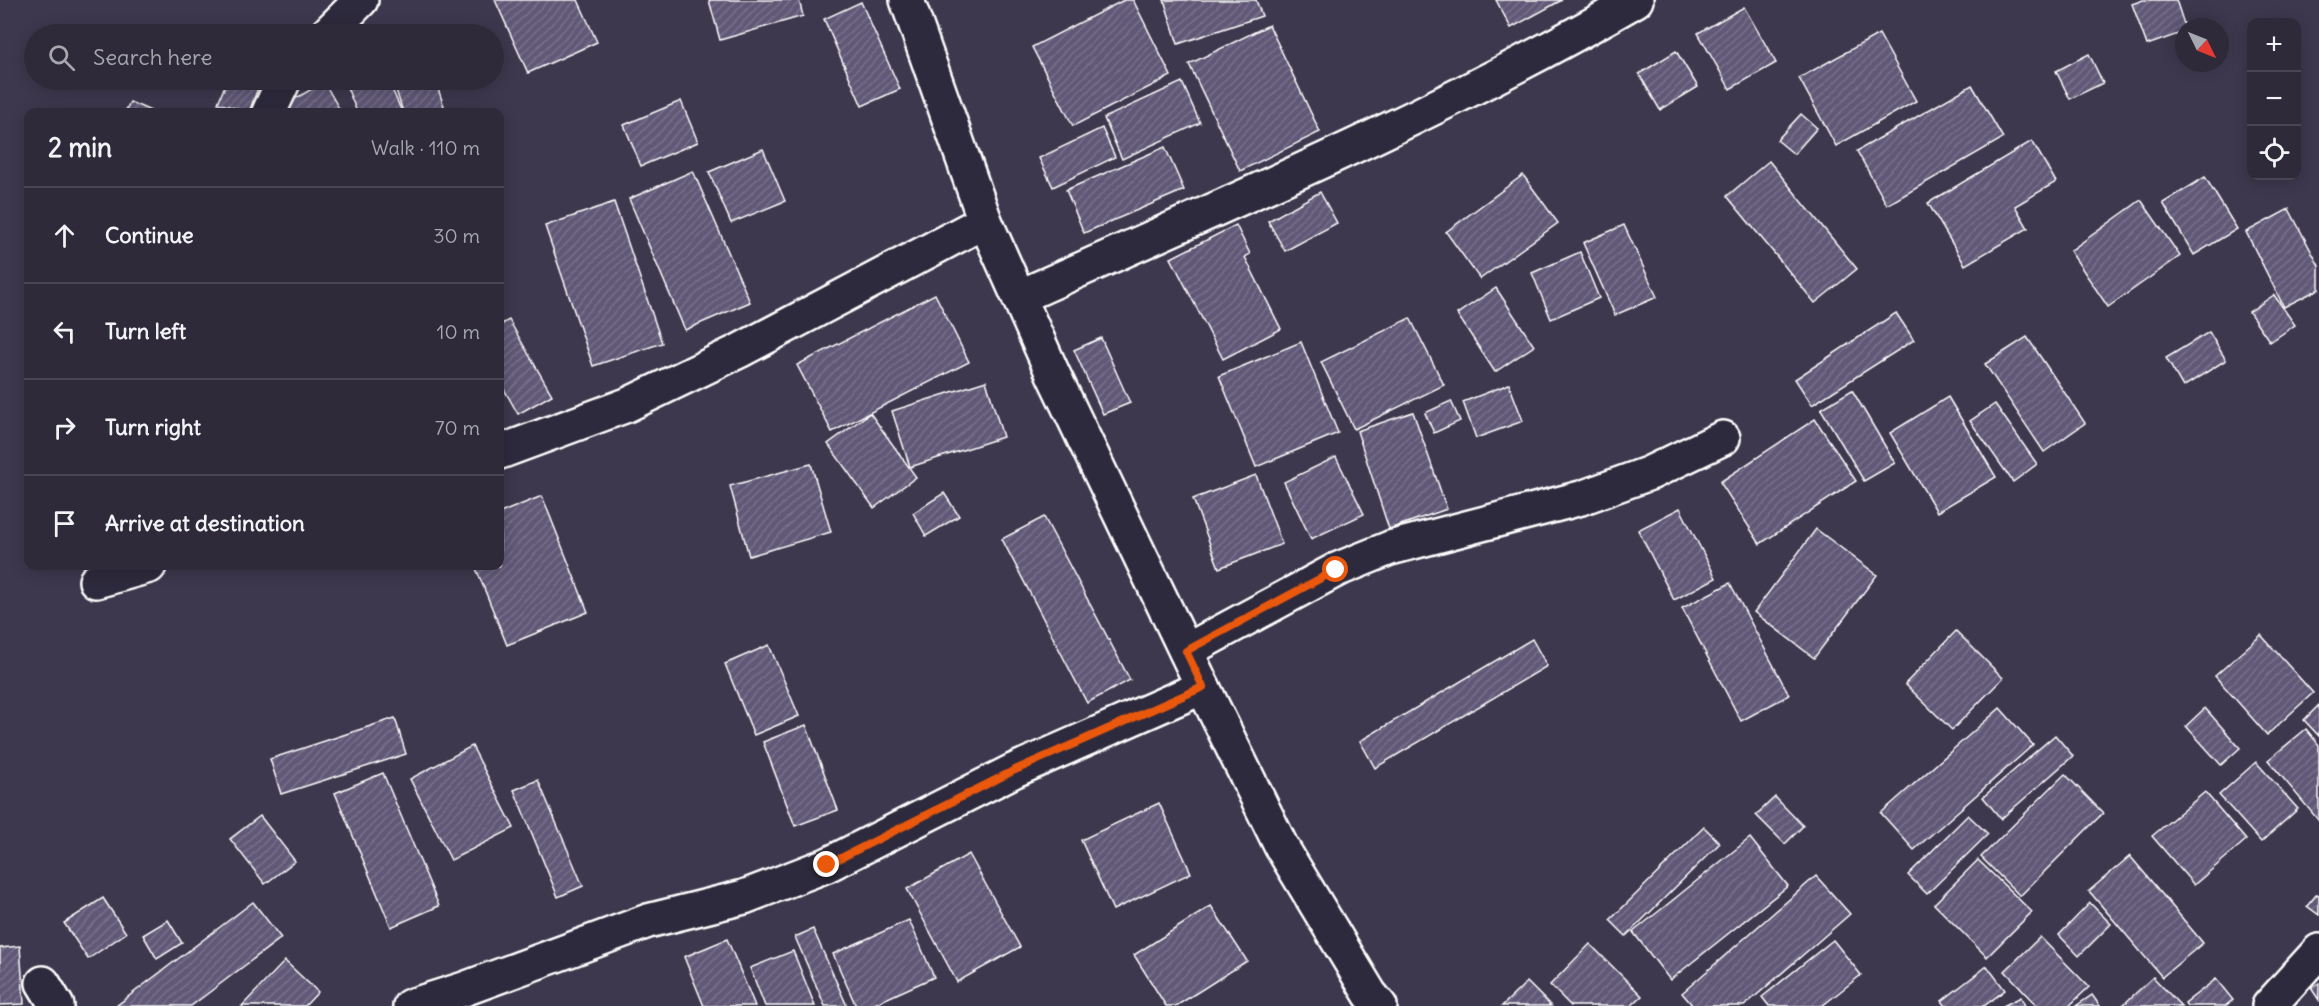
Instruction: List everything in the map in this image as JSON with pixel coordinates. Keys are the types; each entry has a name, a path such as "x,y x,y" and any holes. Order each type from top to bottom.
{"street":[{"path":"337,24 361,0"},
{"path":"907,0 985,221 1053,374 1281,846 1371,1002"},
{"path":"1019,297 1391,130 1589,27 1636,0"},
{"path":"271,108 279,90"},
{"path":"504,451 627,405 739,351 985,221"},
{"path":"1186,651 1336,570 1390,548 1581,498 1650,473 1723,438"},
{"path":"96,581 135,570"},
{"path":"410,1006 464,989 648,921 744,897 827,865 1015,770 1203,687"},
{"path":"2269,1006 2319,951"}],"building":[{"path":"495,0 578,0 597,42 528,73"},
{"path":"709,0 799,0 803,16 720,40"},
{"path":"1124,0 1133,0 1171,76 1073,126 1032,47"},
{"path":"1164,0 1256,0 1262,16 1178,44"},
{"path":"1496,0 1562,0 1511,28"},
{"path":"2143,0 2176,0 2182,18 2175,18 2175,35 2147,45 2132,4"},
{"path":"861,2 900,89 862,106 824,19"},
{"path":"1744,7 1776,63 1730,89 1698,33"},
{"path":"1269,25 1320,132 1240,171 1189,64"},
{"path":"1879,34 1916,101 1836,146 1799,78"},
{"path":"1676,51 1698,87 1660,110 1639,74"},
{"path":"2089,54 2103,83 2070,99 2056,71"},
{"path":"1182,82 1200,123 1122,159 1104,118"},
{"path":"1972,85 2003,138 1887,205 1857,151"},
{"path":"223,90 257,90 250,108 235,108 218,103"},
{"path":"310,90 329,90 339,108 279,108"},
{"path":"348,90 392,90 400,108 355,108"},
{"path":"396,90 438,90 445,108 402,108"},
{"path":"681,101 698,142 641,166 624,125"},
{"path":"130,102 144,108 127,108"},
{"path":"1801,114 1817,128 1794,154 1777,140"},
{"path":"1102,128 1115,157 1053,187 1039,158"},
{"path":"2032,141 2056,182 2015,206 2028,228 1965,265 1928,203"},
{"path":"1165,147 1184,190 1084,233 1066,190"},
{"path":"763,149 785,201 731,223 709,172"},
{"path":"1769,161 1857,269 1815,303 1727,196"},
{"path":"693,171 750,302 685,330 629,199"},
{"path":"1523,175 1558,223 1480,279 1446,232"},
{"path":"2205,177 2237,229 2194,255 2163,203"},
{"path":"1320,192 1337,223 1285,251 1268,221"},
{"path":"2141,200 2180,256 2108,307 2070,251"},
{"path":"614,202 662,343 593,366 545,226"},
{"path":"2289,209 2319,266 2319,289 2284,307 2246,232"},
{"path":"1236,225 1250,254 1245,257 1281,329 1223,359 1171,258"},
{"path":"1624,225 1657,297 1615,315 1583,243"},
{"path":"1580,252 1599,298 1551,319 1532,273"},
{"path":"1496,288 1534,346 1495,372 1457,314"},
{"path":"935,294 969,362 832,432 797,365"},
{"path":"2274,295 2295,325 2270,342 2249,312"},
{"path":"1896,313 1914,340 1812,405 1795,379"},
{"path":"1410,318 1444,385 1354,429 1321,362"},
{"path":"509,320 552,395 518,414 504,389 504,323"},
{"path":"2209,332 2226,360 2183,387 2166,358"},
{"path":"2027,337 2085,423 2044,452 1985,364"},
{"path":"1101,338 1130,403 1103,414 1074,350"},
{"path":"1301,342 1338,433 1256,467 1219,376"},
{"path":"986,381 1003,437 910,467 892,411"},
{"path":"1509,384 1523,421 1476,438 1463,402"},
{"path":"1852,390 1895,463 1864,481 1821,409"},
{"path":"1948,397 1996,477 1937,512 1890,433"},
{"path":"1451,401 1460,421 1434,433 1425,413"},
{"path":"1995,404 2037,464 2013,482 1970,421"},
{"path":"1413,412 1447,509 1389,529 1357,431"},
{"path":"870,413 916,477 874,508 828,444"},
{"path":"1815,419 1856,481 1760,544 1720,482"},
{"path":"1336,457 1364,514 1311,539 1284,482"},
{"path":"811,464 831,532 749,556 730,486"},
{"path":"1256,475 1282,544 1219,568 1193,499"},
{"path":"944,493 959,516 926,536 913,513"},
{"path":"542,496 588,612 507,645 477,570 504,570 504,511"},
{"path":"1680,508 1716,578 1674,600 1638,530"},
{"path":"1044,517 1130,680 1087,703 1002,539"},
{"path":"1816,529 1877,575 1814,658 1754,612"},
{"path":"1730,583 1789,695 1741,721 1682,608"},
{"path":"1956,631 2003,678 1952,730 1905,684"},
{"path":"2261,635 2313,693 2267,735 2215,676"},
{"path":"1532,639 1547,666 1375,768 1360,741"},
{"path":"769,645 799,716 754,735 725,664"},
{"path":"2319,705 2319,736 2304,720"},
{"path":"2000,708 2033,745 1914,850 1881,813"},
{"path":"2205,708 2240,748 2221,765 2186,726"},
{"path":"395,718 406,754 281,794 270,759"},
{"path":"806,725 838,810 795,826 763,742"},
{"path":"2306,729 2319,745 2319,821 2268,760"},
{"path":"2055,735 2073,756 2001,819 1983,797"},
{"path":"472,746 514,828 451,860 410,779"},
{"path":"2256,762 2298,809 2261,842 2219,795"},
{"path":"383,773 439,906 391,927 335,793"},
{"path":"2065,774 2103,813 2020,896 1981,857"},
{"path":"538,780 583,886 558,897 514,790"},
{"path":"2205,792 2246,840 2194,885 2152,836"},
{"path":"1775,797 1803,826 1785,844 1756,815"},
{"path":"1159,803 1191,873 1113,910 1081,840"},
{"path":"1968,815 1988,834 1927,894 1908,875"},
{"path":"260,816 295,861 265,884 230,839"},
{"path":"1704,827 1720,843 1626,936 1610,920"},
{"path":"1750,838 1788,886 1670,980 1633,932"},
{"path":"969,854 1020,947 957,982 907,889"},
{"path":"2130,856 2203,943 2162,977 2089,891"},
{"path":"1978,860 2032,912 1987,957 1934,904"},
{"path":"1816,876 1850,914 1744,1006 1693,1006 1682,993"},
{"path":"2317,894 2319,895 2319,915 2307,906"},
{"path":"103,898 126,933 88,959 64,923"},
{"path":"253,902 281,938 191,1006 116,1006"},
{"path":"2090,903 2111,924 2079,956 2059,935"},
{"path":"1211,906 1247,961 1176,1006 1166,1006 1134,955"},
{"path":"168,920 182,943 157,959 143,935"},
{"path":"909,920 934,977 870,1006 856,1006 833,954"},
{"path":"813,929 847,1006 825,1006 795,937"},
{"path":"2040,937 2089,987 2069,1006 2038,1006 2005,971"},
{"path":"727,939 755,1006 704,1006 684,957"},
{"path":"1833,940 1861,975 1822,1006 1769,1006 1762,997"},
{"path":"1590,944 1642,996 1631,1006 1571,1006 1550,985"},
{"path":"20,946 24,1004 0,1005 0,948"},
{"path":"793,951 815,1006 765,1006 750,968"},
{"path":"285,961 318,992 305,1006 242,1006"},
{"path":"1987,966 2005,990 1984,1006 1946,1006 1942,1001"},
{"path":"2153,977 2181,1006 2122,1006"},
{"path":"2216,979 2233,1000 2225,1006 2187,1006 2185,1003"},
{"path":"1527,982 1551,1006 1502,1006"},
{"path":"2319,983 2319,1000 2311,988"},
{"path":"2092,995 2100,1006 2076,1006"},
{"path":"2021,997 2025,1006 2003,1006"}],"route":[{"path":"827,865 1015,770 1203,687 1186,651 1336,570"}]}
